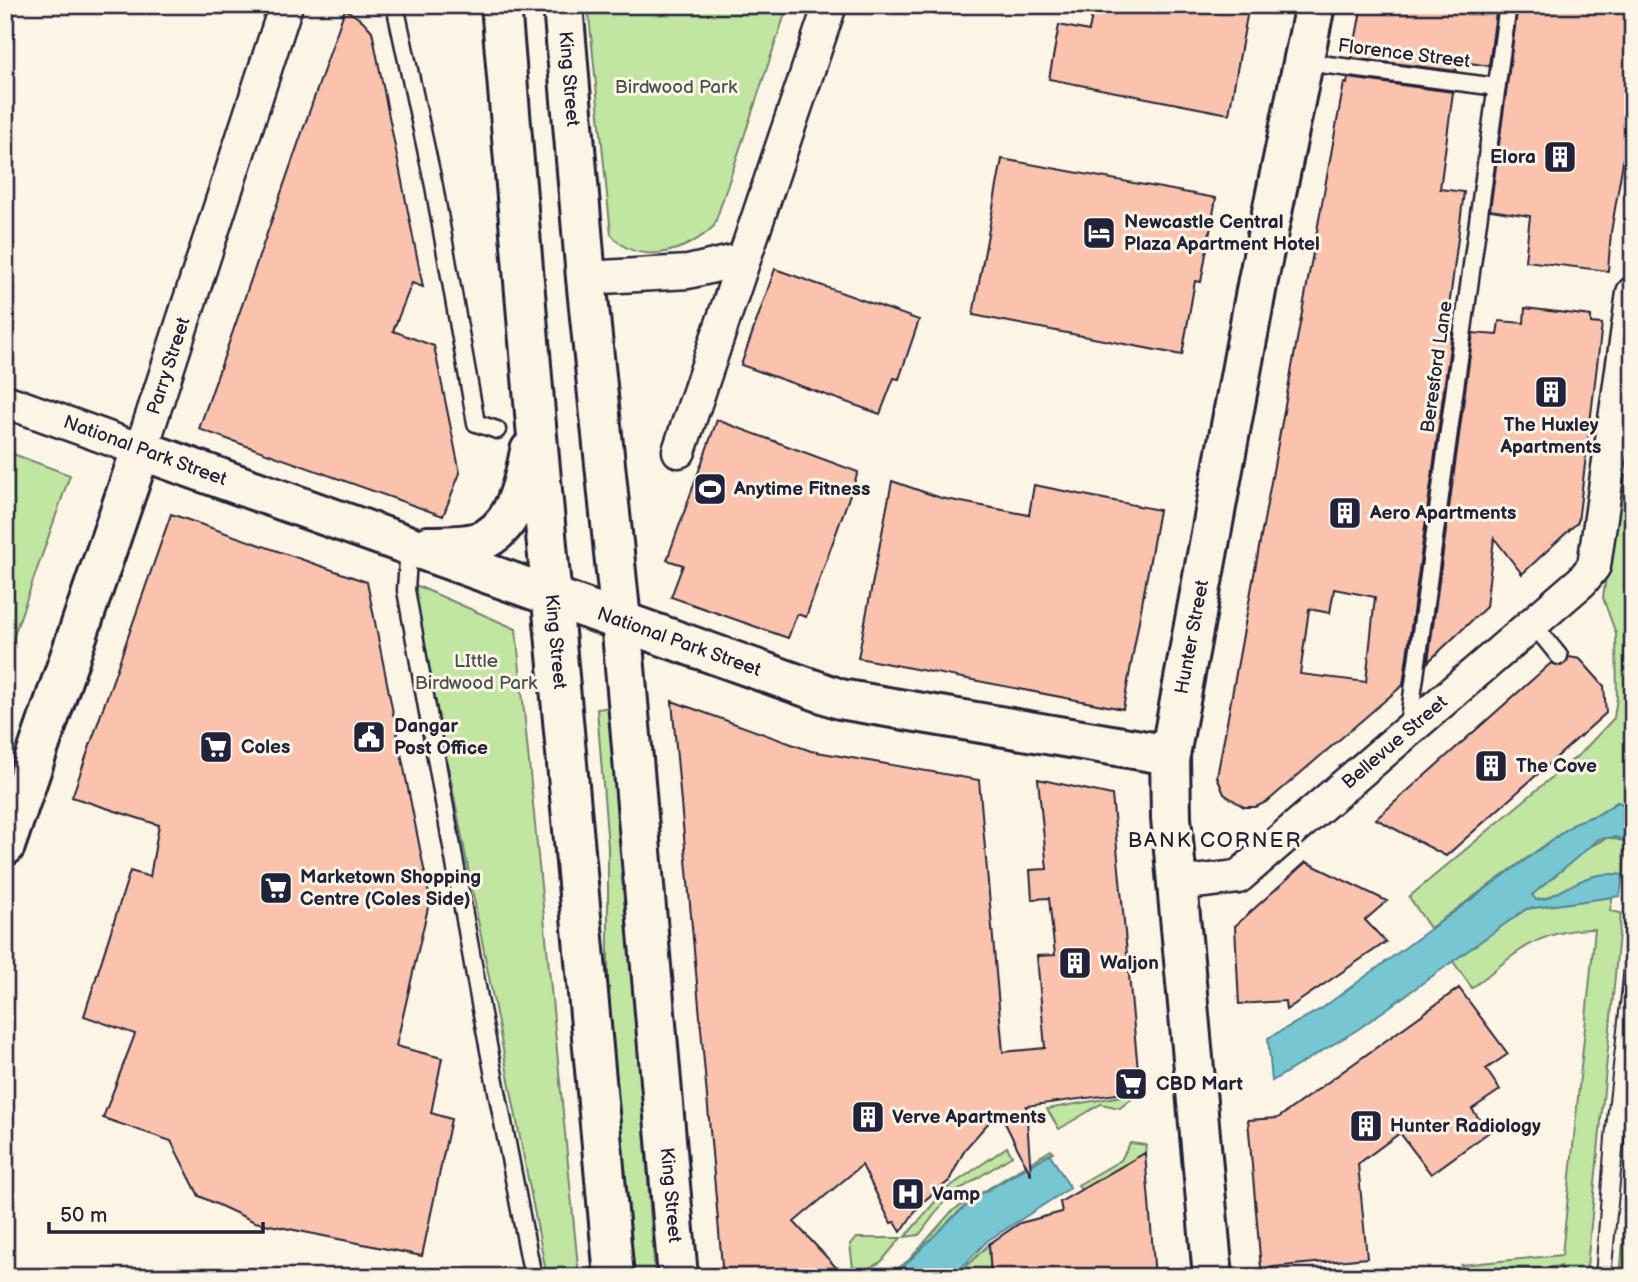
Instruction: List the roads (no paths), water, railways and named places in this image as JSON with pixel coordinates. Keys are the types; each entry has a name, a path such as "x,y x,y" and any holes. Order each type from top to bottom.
{"main road":[{"name":"King Street","path":"502,5 536,425 614,1277"},
{"name":"King Street","path":"563,5 586,278 621,621 678,1277"},
{"name":"Hunter Street","path":"1213,1277 1177,884 1170,755 1258,280 1315,5"},
{"path":"409,546 464,545 492,536 514,506 525,480 536,425"},
{"name":"National Park Street","path":"141,450 840,699 1170,755"},
{"name":"Parry Street","path":"5,846 141,450"}],"street":[{"name":"Parry Street","path":"141,450 286,5"},
{"path":"679,450 830,5"},
{"path":"586,278 688,272 744,259"},
{"name":"Bellevue Street","path":"1177,884 1238,877 1408,734 1582,582 1594,566 1633,293"},
{"name":"National Park Street","path":"5,401 141,450"}],"lane":[{"path":"395,5 433,186 476,424 498,430"},
{"name":"Beresford Lane","path":"1408,734 1508,5"},
{"name":"Florence Street","path":"1305,62 1497,87"},
{"path":"409,546 406,590 481,1009 533,1277"},
{"path":"1533,624 1559,656"}],"water":[{"path":"1618,802 1631,808 1626,842 1616,837 1599,839 1532,895 1536,900 1544,899 1582,880 1611,874 1623,875 1620,896 1526,909 1357,1030 1272,1081 1268,1038 1321,1009 1577,822 1599,814"},
{"path":"1050,1154 1070,1188 987,1241 953,1277 893,1277 955,1215 981,1194"}],"tram line":[{"path":"1595,1277 1605,1137 1633,887"},
{"path":"1611,1277 1633,1046"}],"place":[{"name":"Elora","path":"1560,157"},
{"name":"Newcastle Central Plaza Apartment Hotel","path":"1099,233"},
{"name":"The Huxley Apartments","path":"1551,392"},
{"name":"Anytime Fitness","path":"710,489"},
{"name":"Aero Apartments","path":"1345,513"},
{"name":"Dangar Post Office","path":"369,737"},
{"name":"Coles","path":"216,747"},
{"name":"The Cove","path":"1491,766"},
{"name":"Marketown Shopping Centre (Coles Side)","path":"276,888"},
{"name":"Waljon","path":"1075,963"},
{"name":"CBD Mart","path":"1131,1084"},
{"name":"Verve Apartments","path":"868,1117"},
{"name":"Hunter Radiology","path":"1366,1126"},
{"name":"Vamp","path":"908,1194"}],"district":[{"name":"BANK CORNER","path":"1215,840"}],"park label":[{"name":"Birdwood Park","path":"676,87"},
{"name":"LIttle Birdwood Park","path":"476,672"}]}
